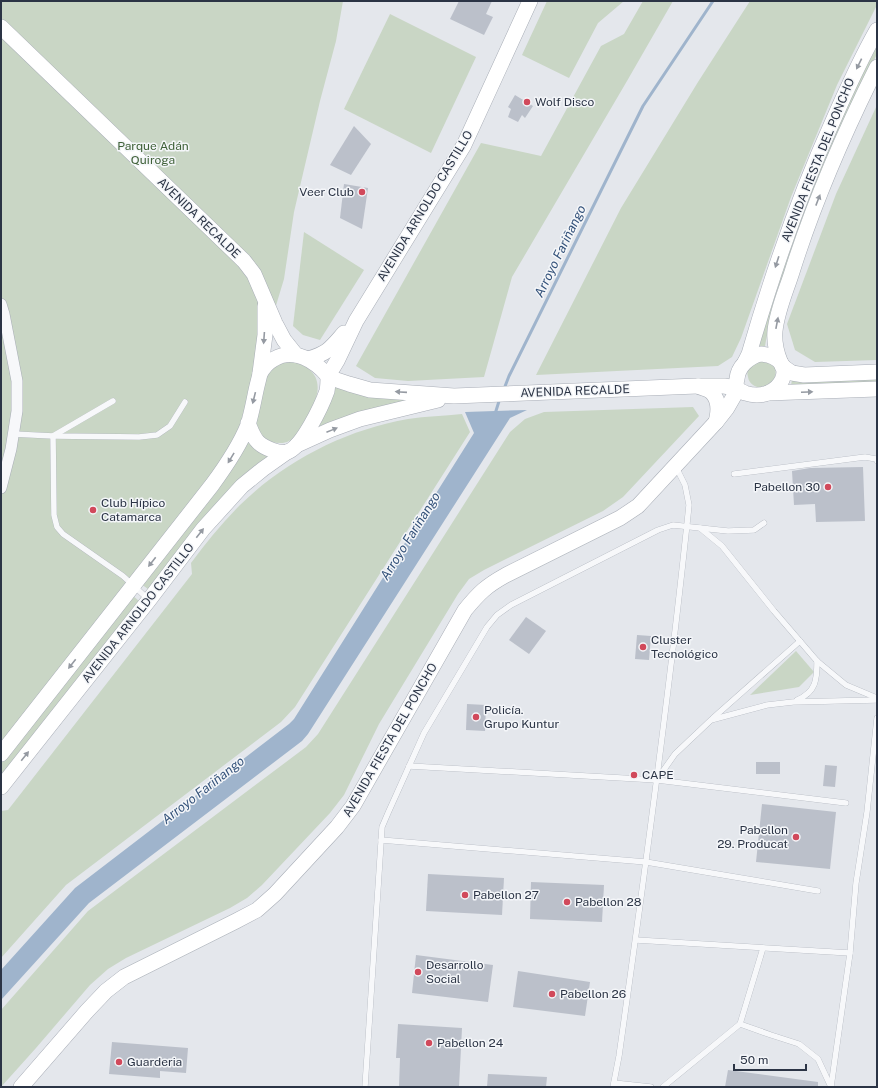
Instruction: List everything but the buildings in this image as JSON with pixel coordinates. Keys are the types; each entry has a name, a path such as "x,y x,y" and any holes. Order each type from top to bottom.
{"main road":[{"name":"AVENIDA ARNOLDO CASTILLO","path":"328,376 337,361 356,320 464,145 530,1"},
{"name":"AVENIDA RECALDE","path":"1,27 244,261 254,274 284,340 302,357"},
{"name":"AVENIDA FIESTA DEL PONCHO","path":"742,366 749,354 781,252 802,193 848,85 877,30"},
{"name":"AVENIDA FIESTA DEL PONCHO","path":"781,363 776,351 775,332 777,320 796,258 842,140 877,67"},
{"name":"AVENIDA RECALDE","path":"260,375 265,335 265,301"},
{"name":"AVENIDA ARNOLDO CASTILLO","path":"302,357 320,355 326,352 356,320"},
{"path":"877,372 804,375 792,373 774,357 761,354 751,358 742,366 736,381 737,388 748,394 877,389"},
{"path":"285,355 302,357 319,366 328,376 327,389 321,406 310,427 292,449 276,451 267,448 258,442 248,423 260,375 269,362 277,357 285,355"},
{"path":"767,394 780,384 783,379 784,374 781,363"},
{"name":"AVENIDA RECALDE","path":"697,386 714,382 731,375 742,366"},
{"name":"AVENIDA RECALDE","path":"328,376 370,390 454,396 697,386 737,388"},
{"path":"697,386 710,391 716,398 719,406 716,422"},
{"name":"AVENIDA FIESTA DEL PONCHO","path":"21,1087 106,991 124,977 257,910 275,894 337,827 353,806 465,610 478,595 490,584 620,518 638,506 716,422 730,403 737,388"},
{"name":"AVENIDA FIESTA DEL PONCHO","path":"716,422 745,403 767,394"},
{"name":"AVENIDA RECALDE","path":"292,449 330,430 360,419 454,396"},
{"name":"AVENIDA ARNOLDO CASTILLO","path":"1,754 212,485 230,460 248,423"},
{"name":"AVENIDA ARNOLDO CASTILLO","path":"1,787 150,600 203,529 242,486 292,449"}],"street":[{"path":"1,304 17,382 16,411 11,449 1,488"}],"lane":[{"path":"53,436 113,401"},
{"path":"13,434 139,437 157,434 170,426 185,402"},
{"path":"53,436 54,515 57,527 63,534 123,576 150,600"},
{"path":"734,474 865,457 877,461"},
{"path":"651,1087 614,1085 636,940 657,780 687,527 689,505 685,485 676,466"},
{"path":"365,1087 382,827 424,733 487,627 497,615 511,605 658,530 673,525 728,531 754,530 764,523"},
{"path":"700,528 722,546 817,662 846,686 877,699"},
{"path":"657,780 675,754 711,720 800,642"},
{"path":"793,702 805,697 813,688 817,677 817,662"},
{"path":"711,720 767,705 793,702 877,699"},
{"path":"831,1087 850,953 856,883 867,812 877,718"},
{"path":"409,766 657,780 846,803"},
{"path":"381,840 646,862 818,891"},
{"path":"636,940 850,953"},
{"path":"663,1087 740,1024 764,948"},
{"path":"740,1024 799,1044 818,1059 831,1087"}],"green space":[{"name":"Parque Adán Quiroga","path":"1,1 343,1 336,41 320,101 294,212 284,279 235,441 209,479 1,744"},
{"path":"547,1 624,1 598,23 569,78 522,55"},
{"path":"643,1 673,1 512,277 484,377 408,381 375,378 356,366 481,143 541,156 601,46 624,34"},
{"path":"750,1 877,1 877,5 837,85 791,197 741,338 732,357 718,366 536,375 621,208 698,82"},
{"path":"390,14 476,57 431,153 344,109"},
{"path":"877,42 877,54 860,89 770,319 765,346 757,346 785,254 832,135"},
{"path":"877,105 877,360 815,362 795,350 787,324 836,194"},
{"path":"304,232 364,270 320,340 303,335 293,326"},
{"path":"762,359 773,365 776,373 774,380 770,384 764,387 758,387 750,382 747,373 751,365"},
{"path":"289,361 296,362 307,367 311,371 317,381 317,394 311,410 297,434 285,443 271,442 260,435 256,425 261,388 273,366"},
{"path":"877,377 877,383 791,385 792,380"},
{"path":"334,384 411,399 314,430"},
{"path":"693,407 699,416 623,497 603,511 484,570 469,579 458,594 379,724 344,795 330,813 262,885 247,898 230,908 126,958 108,969 90,985 1,1087 1,1010 88,911 306,747 318,734 510,432 525,419 544,412"},
{"path":"462,414 470,432 295,707 281,722 66,885 1,958 1,811 8,810 192,574 191,563 214,533 240,505 276,475 296,461 339,439 385,424 408,419"},
{"path":"249,441 270,455 222,497 196,527 148,589 141,584 247,442"},
{"path":"132,595 139,601 1,779 1,762"},
{"path":"796,651 814,672 799,687 750,695"}],"water":[{"path":"527,410 510,418 308,734 302,741 89,903 1,1000 1,970 75,888 294,719 474,433 465,412"}],"waterway":[{"name":"Arroyo Fariñango","path":"504,389 509,376 643,106 713,1"},
{"name":"Arroyo Fariñango","path":"495,414 500,398"}],"place":[{"name":"Wolf Disco","path":"527,102"},
{"name":"Veer Club","path":"362,192"},
{"name":"Pabellon 30","path":"828,487"},
{"name":"Club Hípico Catamarca","path":"93,510"},
{"name":"Cluster Tecnológico","path":"643,647"},
{"name":"Policía. Grupo Kuntur","path":"476,717"},
{"name":"CAPE","path":"634,775"},
{"name":"Pabellon 29. Producat","path":"796,837"},
{"name":"Pabellon 27","path":"465,895"},
{"name":"Pabellon 28","path":"567,902"},
{"name":"Desarrollo Social","path":"418,972"},
{"name":"Pabellon 26","path":"552,994"},
{"name":"Pabellon 24","path":"429,1043"},
{"name":"Guarderia","path":"119,1062"}]}
